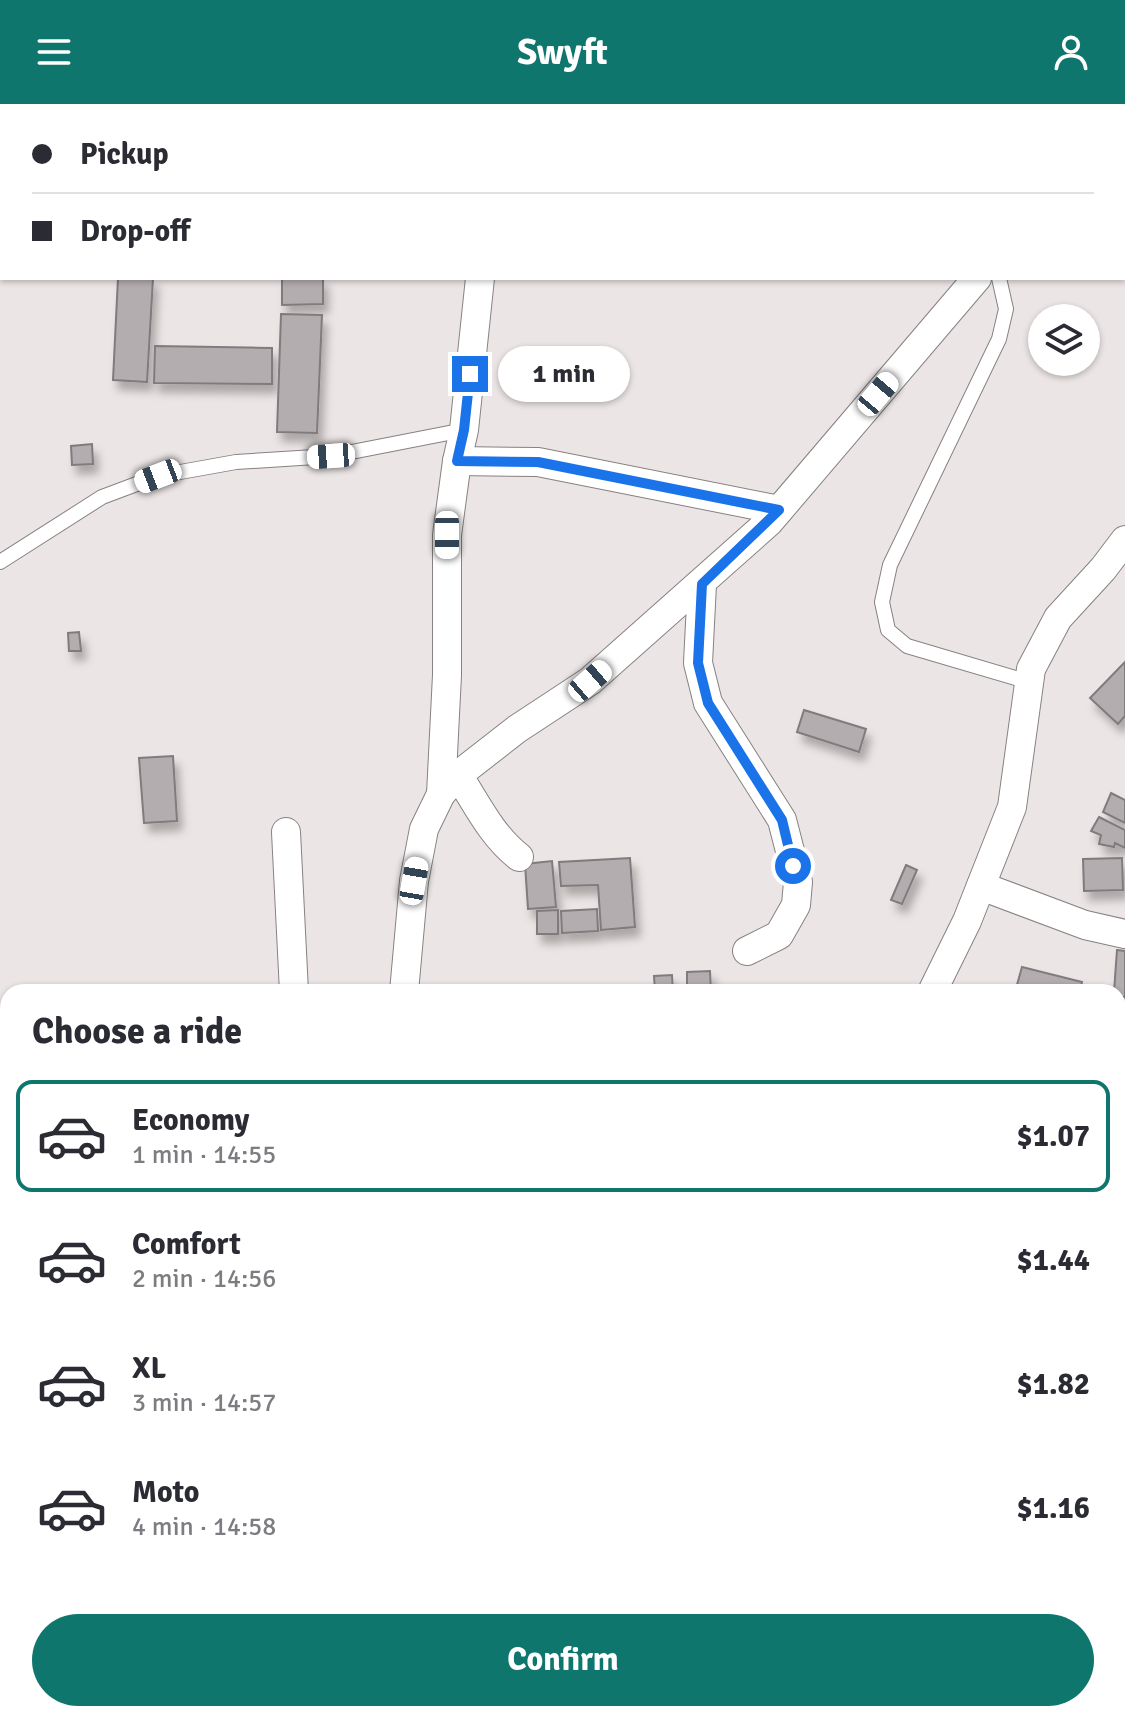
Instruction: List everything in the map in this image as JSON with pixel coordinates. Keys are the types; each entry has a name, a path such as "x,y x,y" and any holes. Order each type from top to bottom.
{"street":[{"path":"480,280 464,430 447,535 449,784 501,844 519,857"},
{"path":"405,984 424,829 449,784 517,729 590,681 702,584 779,510 975,280"},
{"path":"457,461 538,462 779,510"},
{"path":"936,984 981,886 1012,807 1031,669 1058,618 1125,540"},
{"path":"702,584 698,663 708,703 782,820 798,882 796,905 779,935 747,951"},
{"path":"286,832 294,984"},
{"path":"981,886 1085,925 1125,934"}],"lane":[{"path":"999,280 1006,309 999,339 890,565 882,602 888,630 907,646 1029,682"},
{"path":"0,562 102,497 158,476 236,462 331,456 464,430"}],"building":[{"path":"118,280 153,280 147,382 113,380"},
{"path":"282,280 323,280 323,304 282,305"},
{"path":"281,314 322,315 317,433 277,432"},
{"path":"155,346 272,348 272,384 154,383"},
{"path":"92,444 93,464 72,465 71,446"},
{"path":"79,632 81,651 69,651 68,633"},
{"path":"1125,662 1125,716 1118,724 1090,698"},
{"path":"804,710 866,729 859,752 797,732"},
{"path":"173,756 177,821 144,823 139,758"},
{"path":"1111,793 1125,800 1125,823 1103,812"},
{"path":"1099,817 1125,830 1125,848 1115,843 1114,847 1099,844 1101,835 1091,831"},
{"path":"630,858 635,927 601,930 598,885 561,886 559,862"},
{"path":"1122,858 1123,890 1084,891 1083,859"},
{"path":"552,861 556,907 528,909 525,864"},
{"path":"906,865 917,870 902,904 891,900"},
{"path":"597,909 598,931 562,933 561,911"},
{"path":"558,910 558,934 537,934 537,911"},
{"path":"1117,950 1125,951 1125,984 1115,984"},
{"path":"1022,967 1082,982 1082,984 1017,984"},
{"path":"710,971 711,984 687,984 687,972"},
{"path":"672,975 673,984 654,984 654,976"}],"route":[{"path":"470,374 457,461 538,462 779,510 702,584 698,663 708,703 782,820 793,866"}]}
